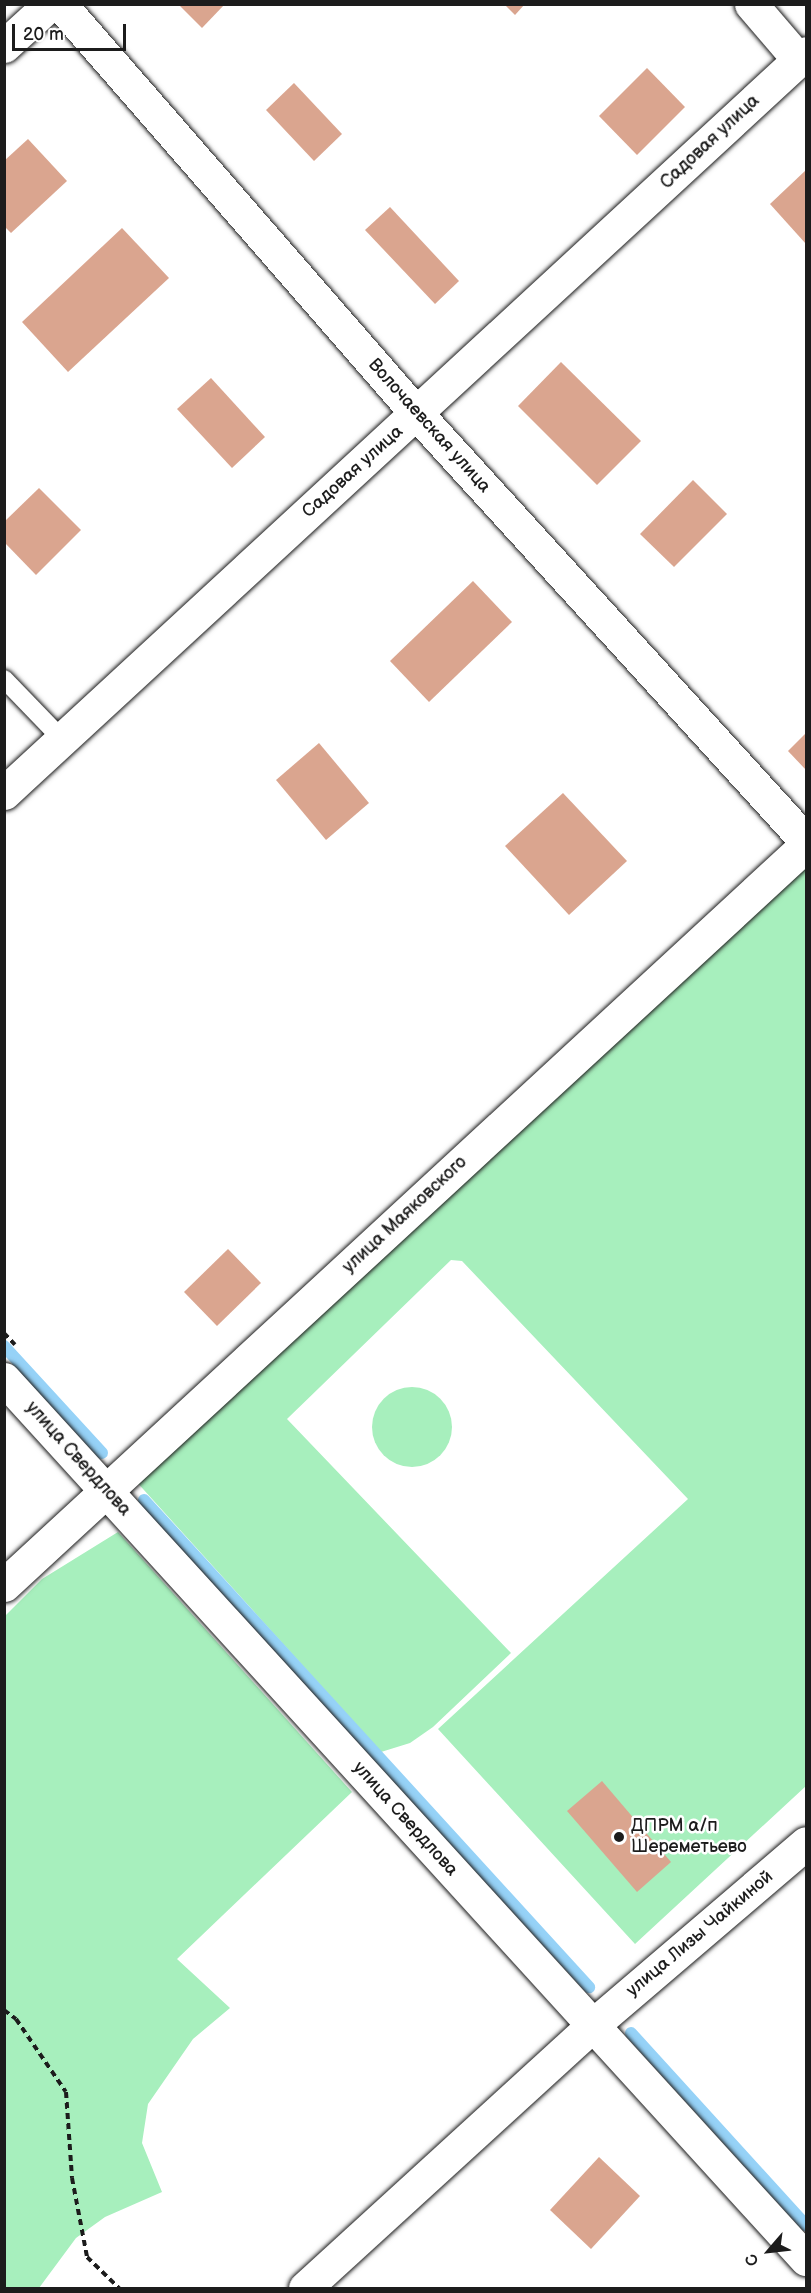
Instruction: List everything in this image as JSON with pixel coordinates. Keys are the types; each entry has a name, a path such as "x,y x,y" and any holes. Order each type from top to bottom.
{"street":[{"path":"4,46 50,4"},
{"name":"Волочаевская улица","path":"60,4 417,414 807,843"},
{"path":"751,4 803,56"},
{"name":"Садовая улица","path":"4,793 803,56"},
{"name":"улица Маяковского","path":"4,1585 807,843"},
{"name":"улица Свердлова","path":"4,1379 807,2259"},
{"name":"улица Лизы Чайкиной","path":"305,2289 593,2025 807,1843"}],"lane":[{"path":"4,679 62,739"}],"path":[{"path":"4,2010 16,2019 66,2092 72,2178 87,2257 119,2289"}],"green space":[{"path":"806,863 806,1786 635,1944 438,1729 688,1499 462,1261 451,1260 287,1419 511,1653 433,1727 410,1743 381,1752 134,1479"},
{"path":"412,1387 427,1390 440,1399 449,1412 452,1427 449,1442 440,1455 427,1464 412,1467 397,1464 384,1455 375,1442 372,1427 375,1412 384,1399 397,1390"},
{"path":"118,1532 352,1792 177,1959 230,2008 193,2039 148,2104 142,2143 162,2192 105,2217 76,2238 39,2288 5,2288 5,1616 42,1579"}],"building":[{"path":"178,4 225,4 202,28"},
{"path":"504,4 525,4 515,15"},
{"path":"647,68 685,107 637,155 599,116"},
{"path":"294,83 342,134 314,161 266,110"},
{"path":"28,139 67,181 11,233 4,226 4,161"},
{"path":"806,170 806,244 770,204"},
{"path":"390,207 459,281 435,304 365,230"},
{"path":"122,228 169,278 68,372 22,322"},
{"path":"561,362 641,441 597,485 518,406"},
{"path":"211,378 265,437 232,468 177,409"},
{"path":"693,480 727,514 674,567 640,534"},
{"path":"39,488 81,530 36,575 4,542 4,522"},
{"path":"473,581 512,622 429,702 390,661"},
{"path":"806,733 806,770 788,751"},
{"path":"319,743 369,803 326,840 276,780"},
{"path":"563,793 627,861 569,915 505,846"},
{"path":"228,1249 261,1283 217,1326 184,1292"},
{"name":"ДПРМ а/п Шереметьево","path":"602,1781 671,1862 637,1892 567,1811"},
{"path":"599,2157 640,2196 591,2249 550,2210"}],"waterway":[{"path":"4,1346 102,1453"},
{"path":"144,1500 589,1987"},
{"path":"631,2033 806,2225"}],"place":[{"name":"ДПРМ а/п Шереметьево","path":"619,1837"}]}
